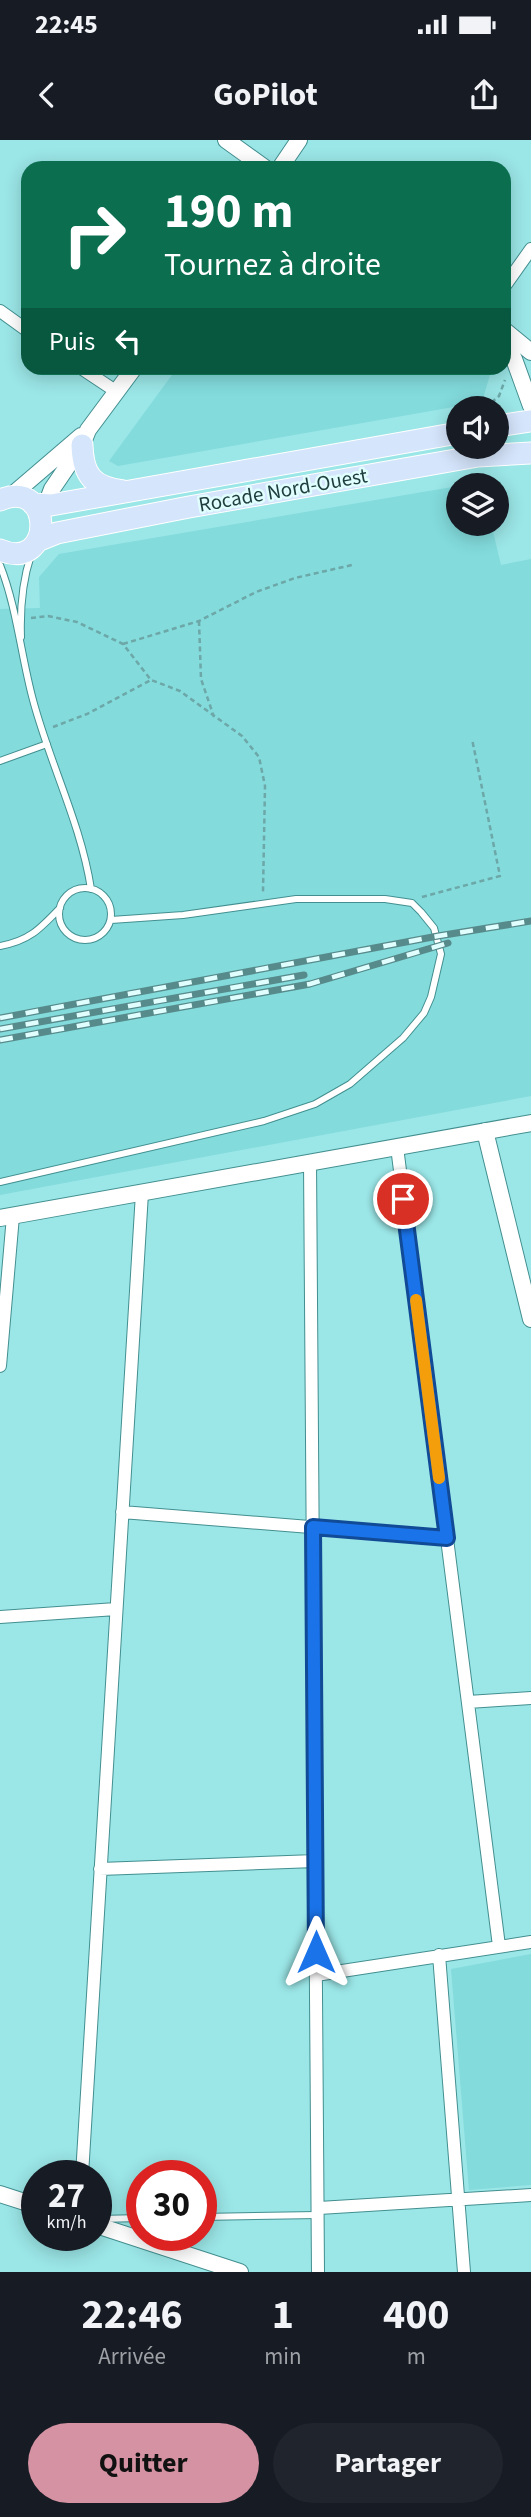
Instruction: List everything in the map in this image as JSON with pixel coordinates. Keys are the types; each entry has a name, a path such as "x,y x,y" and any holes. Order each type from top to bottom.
{"main road":[{"path":"509,424 531,421"},
{"name":"Rocade Nord-Ouest","path":"40,509 446,435"},
{"path":"85,438 84,467 95,482 111,489 129,492"},
{"name":"Rocade Nord-Ouest","path":"509,454 531,453"},
{"name":"Rocade Nord-Ouest","path":"0,554 17,554 37,541 57,533 132,517 461,459"},
{"path":"5,498 19,496 40,509 41,534 37,541"}],"street":[{"path":"226,140 255,161"},
{"path":"285,161 299,140"},
{"path":"511,277 530,251"},
{"path":"0,312 21,326"},
{"path":"511,336 531,352"},
{"path":"511,355 531,406"},
{"path":"92,375 117,392"},
{"path":"40,509 129,375"},
{"path":"5,498 85,438"},
{"path":"509,457 531,463"},
{"path":"0,1366 6,1217 531,1123"},
{"path":"485,1131 529,1300 531,1319"},
{"path":"397,1147 499,1946"},
{"path":"310,1163 318,2272"},
{"path":"83,2160 142,1193"},
{"path":"122,1512 447,1538"},
{"path":"0,1617 117,1609"},
{"path":"468,1702 531,1698"},
{"path":"100,1868 315,1861"},
{"path":"316,1975 531,1942"},
{"path":"439,1955 464,2272"},
{"path":"0,2194 21,2201"},
{"path":"319,2211 531,2195"},
{"path":"112,2230 240,2272"}],"lane":[{"path":"22,656 24,580 37,541"},
{"path":"0,554 22,656 43,732 81,847 91,889"},
{"path":"0,761 47,744"},
{"path":"0,946 21,942 43,926 73,891 91,889 106,899 110,905 111,920 98,937 83,940 65,929 60,908"},
{"path":"0,1182 264,1121 316,1104 382,1059 424,1013 431,997 441,954 434,928 412,904 385,899 296,899 183,915 111,920"},
{"path":"217,2216 319,2211"}],"path":[{"path":"123,644 199,621 268,587 352,565"},
{"path":"21,619 48,616 77,622 123,644 151,680 180,691 242,736 259,757 265,786 263,902"},
{"path":"199,621 201,679 214,717"},
{"path":"43,732 87,714 151,680"},
{"path":"412,904 416,899 500,876 472,739"}],"shaded area":[{"path":"172,375 490,375 484,396 446,396 446,408 118,466 109,461"},
{"path":"446,488 446,536 494,536 501,565 531,559 531,1096 0,1195 0,609 40,608 39,577 59,554"},
{"path":"531,1954 531,2185 469,2190 451,1969"}],"railway":[{"path":"0,1018 531,921"},
{"path":"0,1040 310,984 448,943"},
{"path":"0,1029 304,975"}],"slow traffic":[{"path":"416,1300 439,1478"}],"route":[{"path":"316,1952 313,1527 447,1538 403,1199"}]}
